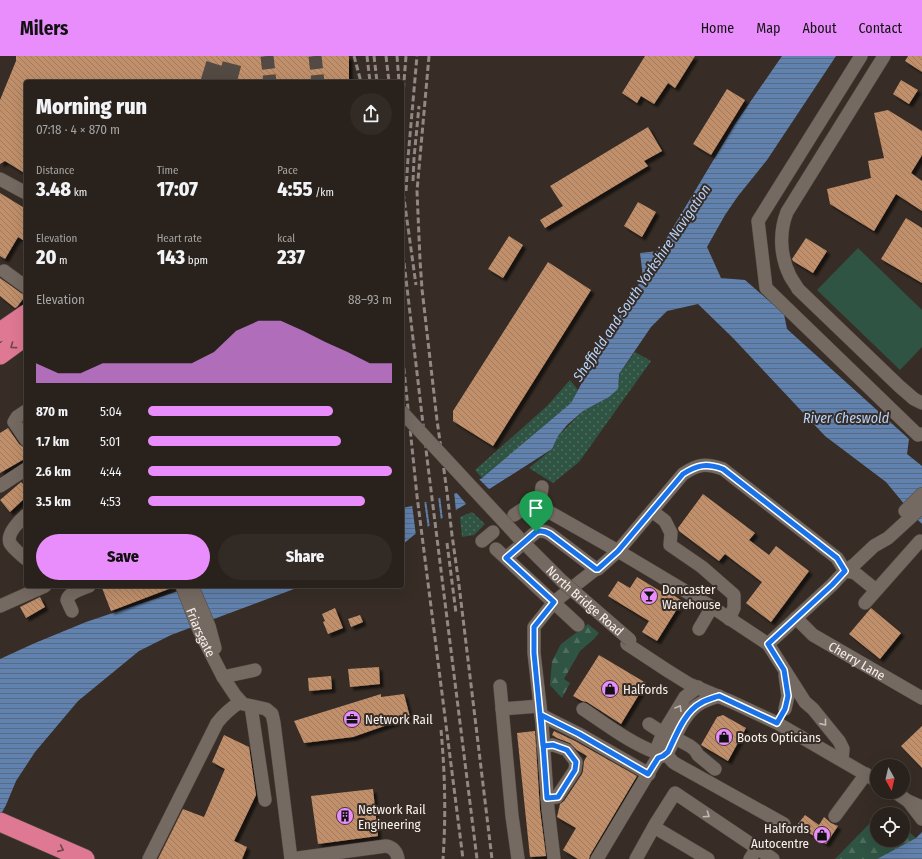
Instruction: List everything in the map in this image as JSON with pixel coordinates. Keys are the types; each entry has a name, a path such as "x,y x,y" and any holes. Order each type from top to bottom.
{"highway":[{"path":"0,332 24,326"},
{"path":"0,355 24,326"},
{"path":"0,822 85,859"},
{"path":"0,835 54,859"}],"street":[{"path":"861,56 758,221 766,288 918,434 922,434"},
{"path":"884,56 787,212 782,232 782,246 784,262 798,289 899,386 914,399 922,403"},
{"path":"0,180 24,192"},
{"path":"4,271 24,286"},
{"path":"24,412 17,417 14,422 24,437"},
{"name":"North Bridge Road","path":"404,414 519,538 562,581 629,642"},
{"name":"North Bridge Road","path":"404,421 543,569 561,586 629,642 668,671 689,684 777,723 870,776"},
{"path":"554,859 534,653 534,627 554,602 596,569 602,567 618,551 683,474 693,468 703,465 723,469 837,558 845,571 855,573 876,590"},
{"path":"0,486 24,470"},
{"path":"537,505 542,487"},
{"path":"768,644 832,585 845,571 855,564 874,546 922,494"},
{"path":"514,515 529,504 537,505 712,607 768,644 804,702 813,709 839,741 843,749 842,760"},
{"path":"885,535 922,507"},
{"path":"652,511 665,521 672,533 670,545 702,567 734,594 734,608 729,619"},
{"path":"24,517 15,526 9,539 10,543 24,557"},
{"path":"506,558 536,532 540,531 550,534 596,569"},
{"path":"482,541 493,532"},
{"path":"865,603 920,541"},
{"path":"496,549 578,625"},
{"path":"0,606 40,588"},
{"path":"72,611 67,600 68,597 84,588"},
{"name":"Friarsgate","path":"183,588 204,628"},
{"name":"Friarsgate","path":"193,588 204,628 223,677 235,695 251,705 266,708 272,714 291,859"},
{"path":"699,629 712,607"},
{"name":"Cherry Lane","path":"796,618 813,635 922,698"},
{"path":"223,677 255,670"},
{"path":"784,670 788,696 785,709"},
{"path":"500,686 512,816 518,859"},
{"path":"673,733 686,698 698,687"},
{"path":"660,755 657,748 673,733 697,706 702,702 719,696"},
{"path":"777,723 785,709 790,704 804,702"},
{"path":"149,859 217,723 229,710 251,705 265,800"},
{"path":"502,709 540,710 648,774"},
{"path":"583,709 630,740 784,824"},
{"path":"649,724 673,733 695,750 698,755 715,769"},
{"path":"543,746 553,745 567,750 576,762 575,770 558,797 547,798"},
{"path":"597,859 660,755"},
{"path":"835,816 870,779"},
{"path":"642,857 654,827 675,793 773,859"},
{"path":"905,799 922,807"},
{"path":"908,801 922,819"},
{"path":"654,827 708,859"},
{"path":"291,859 386,846 394,849 398,859"},
{"path":"750,859 757,848"}],"green space":[{"path":"858,248 922,310 922,347 900,370 817,290"},
{"path":"635,352 651,361 579,462 553,483 529,468 552,449 558,436 583,411 609,397 619,374"},
{"path":"570,380 578,390 571,403 482,478 475,470 547,406"},
{"path":"472,512 485,524 474,535 462,537 460,517"},
{"path":"588,624 599,633 580,651 564,679 570,683 562,698 550,685 552,661 561,644"},
{"path":"870,823 870,847 899,847 877,859 835,859"},
{"path":"910,833 916,838 910,841"}],"water":[{"path":"782,56 836,56 767,160 725,215 707,247 721,278 745,280 784,314 787,329 909,439 907,454 922,466 922,524 886,482 825,436 733,338 698,304 667,311 651,327 619,374 618,389 609,397 583,411 567,425 558,436 552,449 414,535 404,543 404,508 456,493 482,478 571,403 611,329 643,277 640,253 659,251 735,124"},
{"path":"187,588 297,588 171,635 139,651 78,701 35,752 16,781 0,816 0,659 86,622"},
{"path":"922,832 922,859 877,859 899,847 910,847 910,841"}],"pier":[{"path":"478,478 491,491 468,506 455,491"},
{"path":"454,491 456,512 443,520 440,496"},
{"path":"438,496 441,521 430,528 426,500"},
{"path":"424,500 428,529 416,536 412,504"}],"building":[{"path":"16,56 349,56 349,80 24,80 24,173 5,161 0,164 0,100 16,61"},
{"path":"645,56 695,56 675,88 668,83 654,104 641,96 637,103 622,93"},
{"path":"908,56 922,56 922,72 905,61"},
{"path":"901,80 918,90 909,104 893,94"},
{"path":"727,89 745,100 711,155 693,144"},
{"path":"888,110 922,131 922,155 911,173 922,181 922,211 896,194 874,231 830,204 827,189 871,178 868,161 884,158 874,113"},
{"path":"648,127 662,151 644,161 648,166 545,228 540,220 563,206 550,186"},
{"path":"0,193 24,208 24,241 18,237 5,259 0,256"},
{"path":"638,202 656,212 642,237 624,226"},
{"path":"906,218 922,228 922,283 881,259"},
{"path":"509,236 523,245 503,278 488,269"},
{"path":"806,238 827,251 813,273 792,259"},
{"path":"548,262 591,290 493,446 453,421 453,411"},
{"path":"0,278 24,294 24,298 15,308 0,296"},
{"path":"8,428 19,444 23,447 24,459 0,473 0,433"},
{"path":"21,482 24,485 24,499 10,512 0,500"},
{"path":"703,494 755,533 749,540 769,555 776,546 809,571 771,622 746,603 762,582 725,554 719,561 679,531 678,528"},
{"path":"637,577 665,594 667,591 682,601 657,641 642,632 649,621 608,596 618,581 630,588"},
{"path":"102,588 171,588 111,611"},
{"path":"40,597 45,607 26,618 20,607"},
{"path":"335,608 343,628 328,634 323,622 325,621 322,614"},
{"path":"871,608 901,633 880,659 849,634"},
{"path":"360,615 363,622 351,627 348,619"},
{"name":"Halfords","path":"599,655 646,683 621,724 587,702 573,696"},
{"path":"379,667 380,684 350,687 348,669"},
{"path":"331,676 332,689 309,691 308,678"},
{"name":"Network Rail","path":"381,694 381,697 404,694 410,717 353,737 304,743 294,721"},
{"name":"Boots Opticians","path":"723,715 746,728 728,761 701,745 717,717"},
{"path":"922,726 922,768 901,746"},
{"path":"535,731 540,810 546,856 530,857 517,733"},
{"path":"554,731 575,741 637,776 589,859 578,859 563,850 576,828 557,817 560,804 564,801 582,774 584,761 587,756 577,750 570,743 552,735"},
{"path":"224,735 249,747 256,795 234,841 247,847 242,859 158,859 183,809 204,817 225,769 212,762"},
{"name":"Network Rail Engineering","path":"373,789 378,836 318,844 311,796"},
{"name":"Halfords Autocentre","path":"805,815 819,825 824,817 831,823 838,826 826,844 797,825"}],"tunnel":[{"path":"211,80 218,56"},
{"path":"228,80 234,56"},
{"path":"267,56 270,80"},
{"path":"315,56 318,80"}],"railway":[{"path":"354,56 360,80"},
{"path":"367,56 370,80"},
{"path":"374,56 377,80"},
{"path":"386,56 389,80"},
{"path":"397,56 399,80"},
{"path":"404,82 406,56"},
{"path":"406,191 417,56"},
{"path":"429,56 417,191 422,289 492,859"},
{"path":"413,181 419,106"},
{"path":"404,198 416,285"},
{"path":"404,262 477,859"},
{"path":"404,369 417,496 463,859"},
{"path":"447,543 456,613"},
{"path":"441,730 445,794 443,859"}],"place":[{"name":"Doncaster Warehouse","path":"649,596"},
{"name":"Halfords","path":"610,689"},
{"name":"Network Rail","path":"352,719"},
{"name":"Boots Opticians","path":"724,737"},
{"name":"Network Rail Engineering","path":"345,816"},
{"name":"Halfords Autocentre","path":"822,835"}],"route":[{"path":"536,532 506,558 554,602 534,627 534,653 543,746 553,745 567,750 576,762 575,770 558,797 547,798 543,746 541,715 579,734 648,774 658,758 668,752 684,720 702,702 719,696 777,723 785,709 788,696 784,670 768,644 832,585 845,571 837,558 723,469 714,466 703,465 693,468 683,474 618,551 598,569 550,534 540,531 536,532"}],"water label":[{"name":"Sheffield and South Yorkshire Navigation","path":"642,283"},
{"name":"River Cheswold","path":"846,418"}]}
